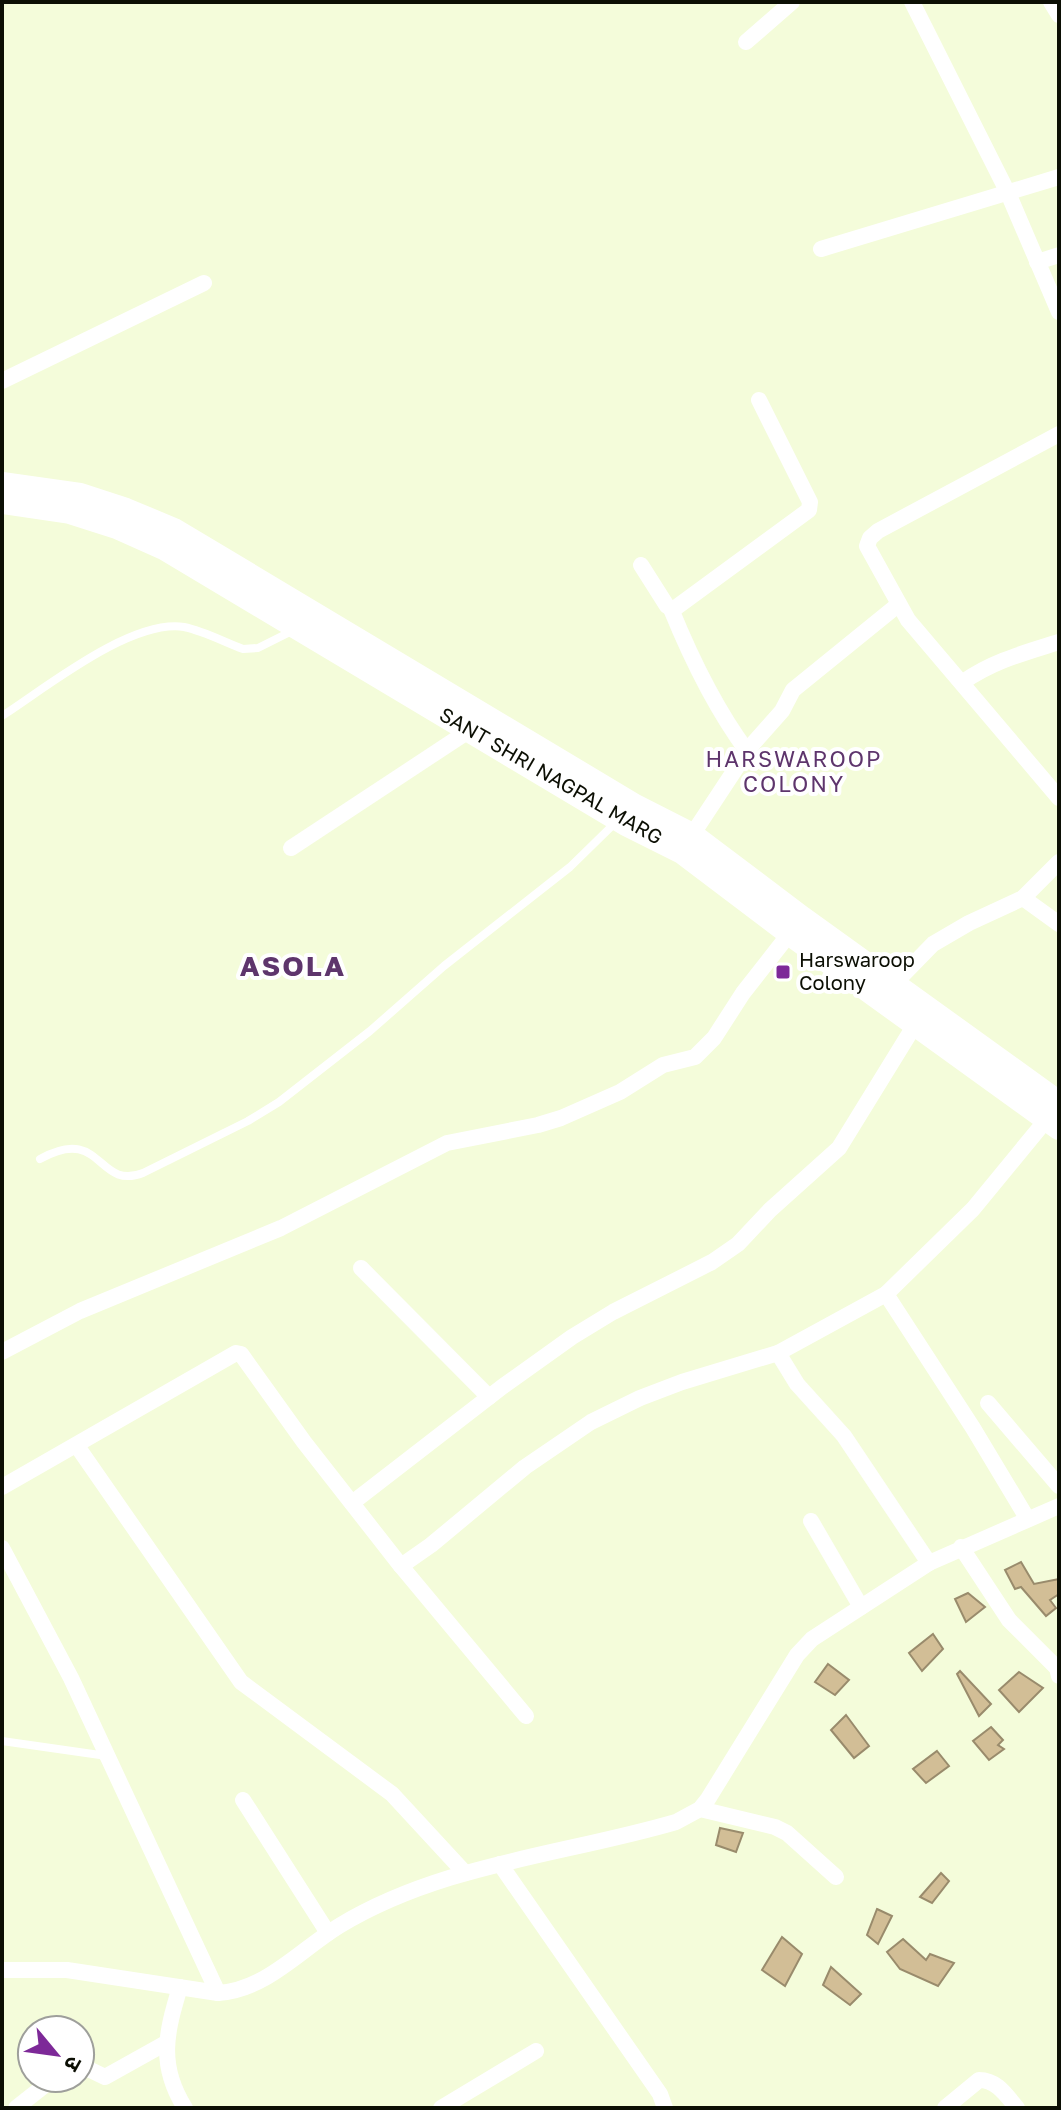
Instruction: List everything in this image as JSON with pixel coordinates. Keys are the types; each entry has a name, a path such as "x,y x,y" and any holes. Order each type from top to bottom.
{"main road":[{"name":"SANT SHRI NAGPAL MARG","path":"2,484 80,495 174,530 635,806 692,835 894,984 1055,1117"},
{"name":"SANT SHRI NAGPAL MARG","path":"2,502 70,512 117,527 196,565 619,820 682,852 916,1023 1055,1117"}],"street":[{"path":"912,2 1008,193 1059,312"},
{"path":"746,42 786,4"},
{"path":"821,249 1059,177"},
{"path":"1037,262 1059,255"},
{"path":"2,381 204,283"},
{"path":"671,609 678,607 805,514 810,507 759,400"},
{"path":"1059,434 873,535 868,549 908,620 1059,798"},
{"path":"641,565 671,609 717,704 747,751"},
{"path":"692,835 747,751 782,711 797,686 899,604"},
{"path":"963,682 985,666 1059,642"},
{"path":"291,848 470,730"},
{"path":"894,984 921,954 945,935 1023,898 1059,862"},
{"path":"1023,898 1059,924"},
{"path":"2,1352 80,1311 281,1228 447,1143 561,1118 620,1092 663,1065 689,1060 714,1038 743,993 790,933"},
{"path":"352,1503 572,1337 613,1312 712,1262 738,1244 770,1210 839,1148 916,1023"},
{"path":"401,1566 525,1467 591,1422 682,1382 778,1353 886,1294 973,1209 1055,1117"},
{"path":"361,1268 489,1397"},
{"path":"886,1294 1027,1518"},
{"path":"2,1487 77,1446 147,1402 239,1353 401,1566 526,1716"},
{"path":"778,1353 797,1384 844,1436 929,1563"},
{"path":"988,1403 1059,1486"},
{"path":"77,1446 241,1682 392,1794 465,1873"},
{"path":"2,1970 67,1970 218,1993 244,1988 269,1976 352,1918 431,1883 676,1822 700,1809 797,1655 827,1627 929,1563 1059,1506"},
{"path":"811,1521 861,1607"},
{"path":"961,1547 1009,1620 1057,1668 1059,1676"},
{"path":"2,1548 71,1678 218,1993"},
{"path":"243,1800 328,1933"},
{"path":"700,1809 775,1827 787,1833 836,1877"},
{"path":"500,1864 660,2094 665,2108"},
{"path":"180,1987 166,2043 171,2082 185,2108"},
{"path":"96,2073 105,2077 166,2043"},
{"path":"441,2108 536,2051"},
{"path":"945,2108 979,2080 985,2080 999,2087 1017,2108"},
{"path":"16,2108 34,2094"}],"lane":[{"path":"2,716 132,634 163,626 183,627 250,650 300,627"},
{"path":"40,1159 66,1148 80,1148 111,1170 128,1177 154,1168 248,1121 279,1102 359,1040 444,966 586,854 619,820"},
{"path":"2,1741 108,1756"}],"building":[{"path":"1021,1562 1034,1584 1059,1579 1059,1594 1050,1600 1056,1608 1046,1616 1021,1587 1015,1589 1005,1570"},
{"path":"968,1593 985,1607 966,1622 955,1599"},
{"path":"933,1634 943,1649 922,1671 909,1653"},
{"path":"828,1664 849,1680 835,1695 815,1682"},
{"path":"960,1671 991,1704 979,1716 957,1674"},
{"path":"1019,1672 1043,1688 1019,1712 999,1690"},
{"path":"846,1715 869,1746 854,1758 831,1730"},
{"path":"991,1727 1003,1740 998,1745 1004,1749 989,1760 973,1741"},
{"path":"937,1751 949,1766 926,1783 913,1769"},
{"path":"720,1828 743,1833 736,1852 716,1845"},
{"path":"941,1873 949,1881 932,1903 920,1897"},
{"path":"877,1909 892,1916 878,1944 867,1935"},
{"path":"782,1937 802,1954 785,1986 762,1970"},
{"path":"903,1939 926,1960 930,1954 954,1963 938,1986 900,1969 887,1952"},
{"path":"831,1967 861,1994 850,2005 823,1985"}],"place":[{"name":"Harswaroop Colony","path":"783,972"}],"district":[{"name":"HARSWAROOP COLONY","path":"794,772"},
{"name":"ASOLA","path":"293,966"}]}
